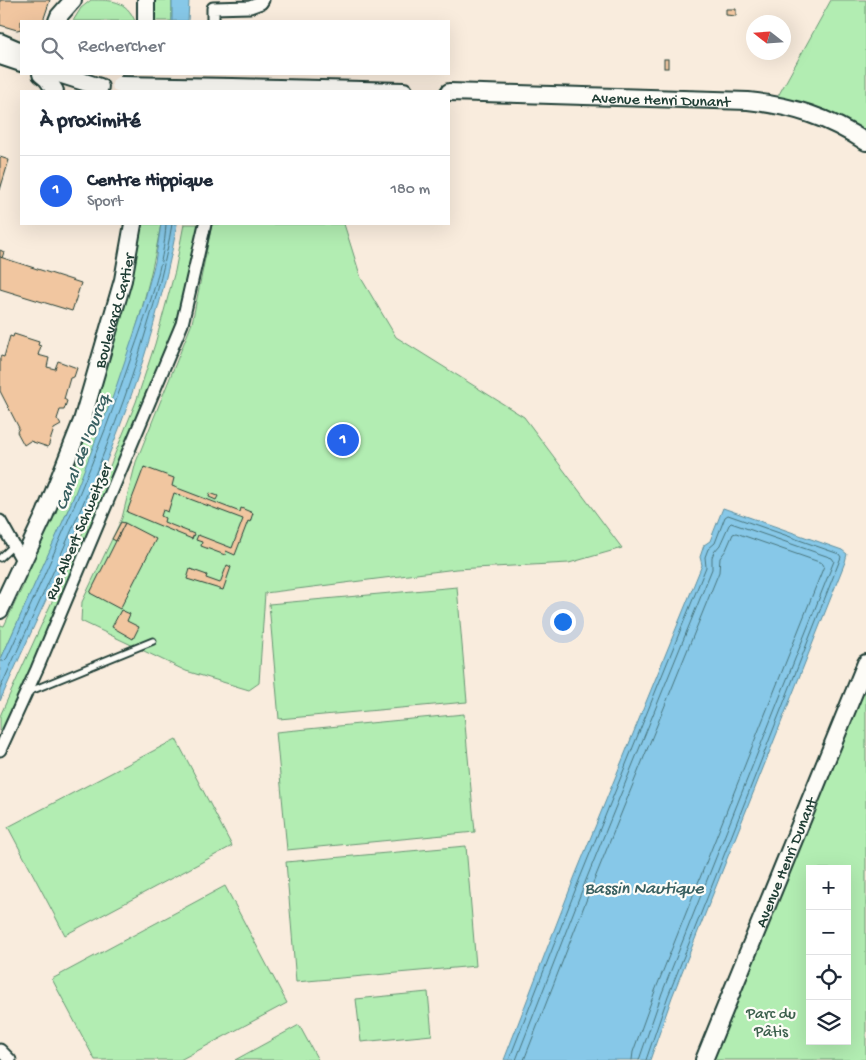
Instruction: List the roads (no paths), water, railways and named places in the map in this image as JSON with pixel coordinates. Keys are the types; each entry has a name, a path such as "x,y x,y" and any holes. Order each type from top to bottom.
{"street":[{"path":"146,0 146,20"},
{"path":"213,20 213,8 250,7 262,3 263,0"},
{"path":"57,20 59,16 69,10"},
{"path":"11,48 20,62"},
{"path":"42,75 54,90"},
{"path":"63,75 105,87 361,90"},
{"path":"85,75 105,87"},
{"path":"214,75 214,90"},
{"name":"Avenue Henri Dunant","path":"450,92 762,102 808,112 866,142"},
{"name":"Boulevard Cartier","path":"0,610 48,506 82,421 123,280 133,225"},
{"name":"Rue Albert Schweitzer","path":"0,750 26,693 182,324 205,225"},
{"path":"5,523 13,546 23,562"},
{"name":"Avenue Henri Dunant","path":"704,1060 866,663"},
{"path":"0,1050 10,1060"}],"lane":[{"path":"0,558 13,546"},
{"path":"26,693 153,641"}],"water":[{"path":"172,0 189,0 188,20 172,20"},
{"path":"161,225 177,225 172,252 151,334 119,428 82,520 0,701 0,661 72,501 113,396 141,313 155,262"},
{"name":"Bassin Nautique","path":"723,508 842,550 847,554 672,997 650,1060 504,1060 575,876 702,565 700,557 704,545 710,541"}],"place":[{"name":"Centre Hippique","path":"343,440"}],"water label":[{"name":"Canal de l'Ourcq","path":"81,452"}],"park label":[{"name":"Parc du Pâtis","path":"771,1021"}]}
